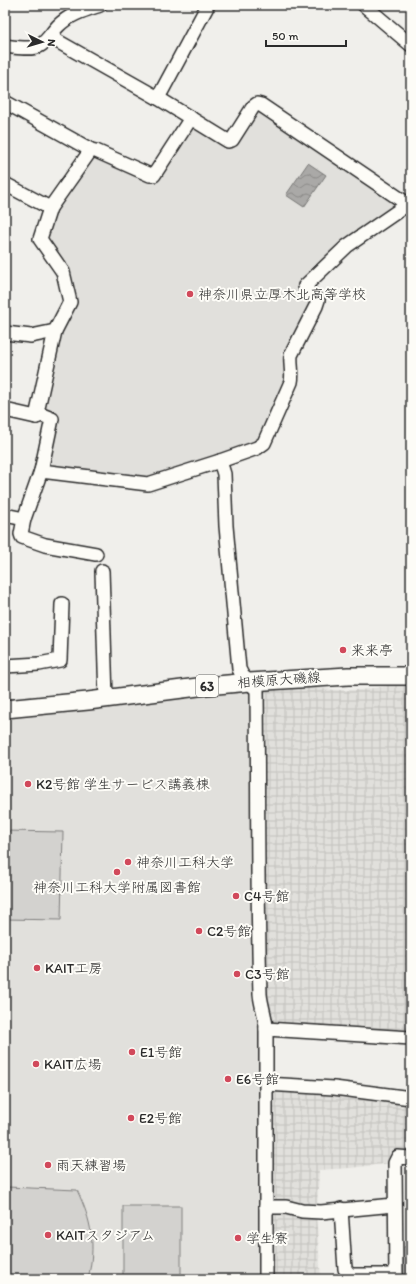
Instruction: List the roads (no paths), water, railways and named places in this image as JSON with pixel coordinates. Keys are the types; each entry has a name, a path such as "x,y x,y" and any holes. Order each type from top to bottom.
{"main road":[{"name":"相模原大磯線","path":"5,709 250,682 332,677 411,676"}],"street":[{"path":"5,46 33,48 39,46 50,37 59,25 68,18 78,12 100,5"},
{"path":"158,98 208,5"},
{"path":"364,5 411,45"},
{"path":"41,471 148,484 257,448 264,442 291,382 293,375 290,362 291,355 318,300 307,290 305,286 347,246 407,204 261,105 256,104 253,107 232,140 228,141 158,98 50,37"},
{"path":"5,102 91,150 150,175 154,175 191,118"},
{"path":"36,417 55,331 70,302 63,272 40,239 50,208 91,150"},
{"path":"5,184 50,208"},
{"path":"5,333 31,336 55,331"},
{"path":"5,410 36,417 42,415 52,419 41,471 24,519 21,534 22,537 45,545 96,554"},
{"path":"220,461 224,474 226,526 239,669 242,675 257,690 260,996 262,1011 266,1018 266,1279"},
{"path":"5,515 24,519"},
{"path":"102,571 106,699"},
{"path":"5,666 40,664 60,660 62,604"},
{"path":"266,1029 411,1038"},
{"path":"266,1084 334,1088 411,1098"},
{"path":"341,1210 345,1269 350,1275 396,1277 394,1205 395,1163 398,1157 411,1158"},
{"path":"266,1207 286,1207 302,1211 321,1212 394,1205"}],"water":[{"path":"308,163 326,175 304,207 286,195"}],"place":[{"name":"神奈川県立厚木北高等学校","path":"190,294"},
{"name":"来来亭","path":"343,650"},
{"name":"K2号館 学生サービス講義棟","path":"28,784"},
{"name":"神奈川工科大学","path":"128,862"},
{"name":"神奈川工科大学附属図書館","path":"117,872"},
{"name":"C4号館","path":"236,896"},
{"name":"C2号館","path":"199,931"},
{"name":"KAIT工房","path":"37,968"},
{"name":"C3号館","path":"237,974"},
{"name":"E1号館","path":"132,1052"},
{"name":"KAIT広場","path":"36,1064"},
{"name":"E6号館","path":"228,1079"},
{"name":"E2号館","path":"131,1118"},
{"name":"雨天練習場","path":"48,1165"},
{"name":"KAITスタジアム","path":"48,1235"},
{"name":"学生寮","path":"238,1238"}]}
